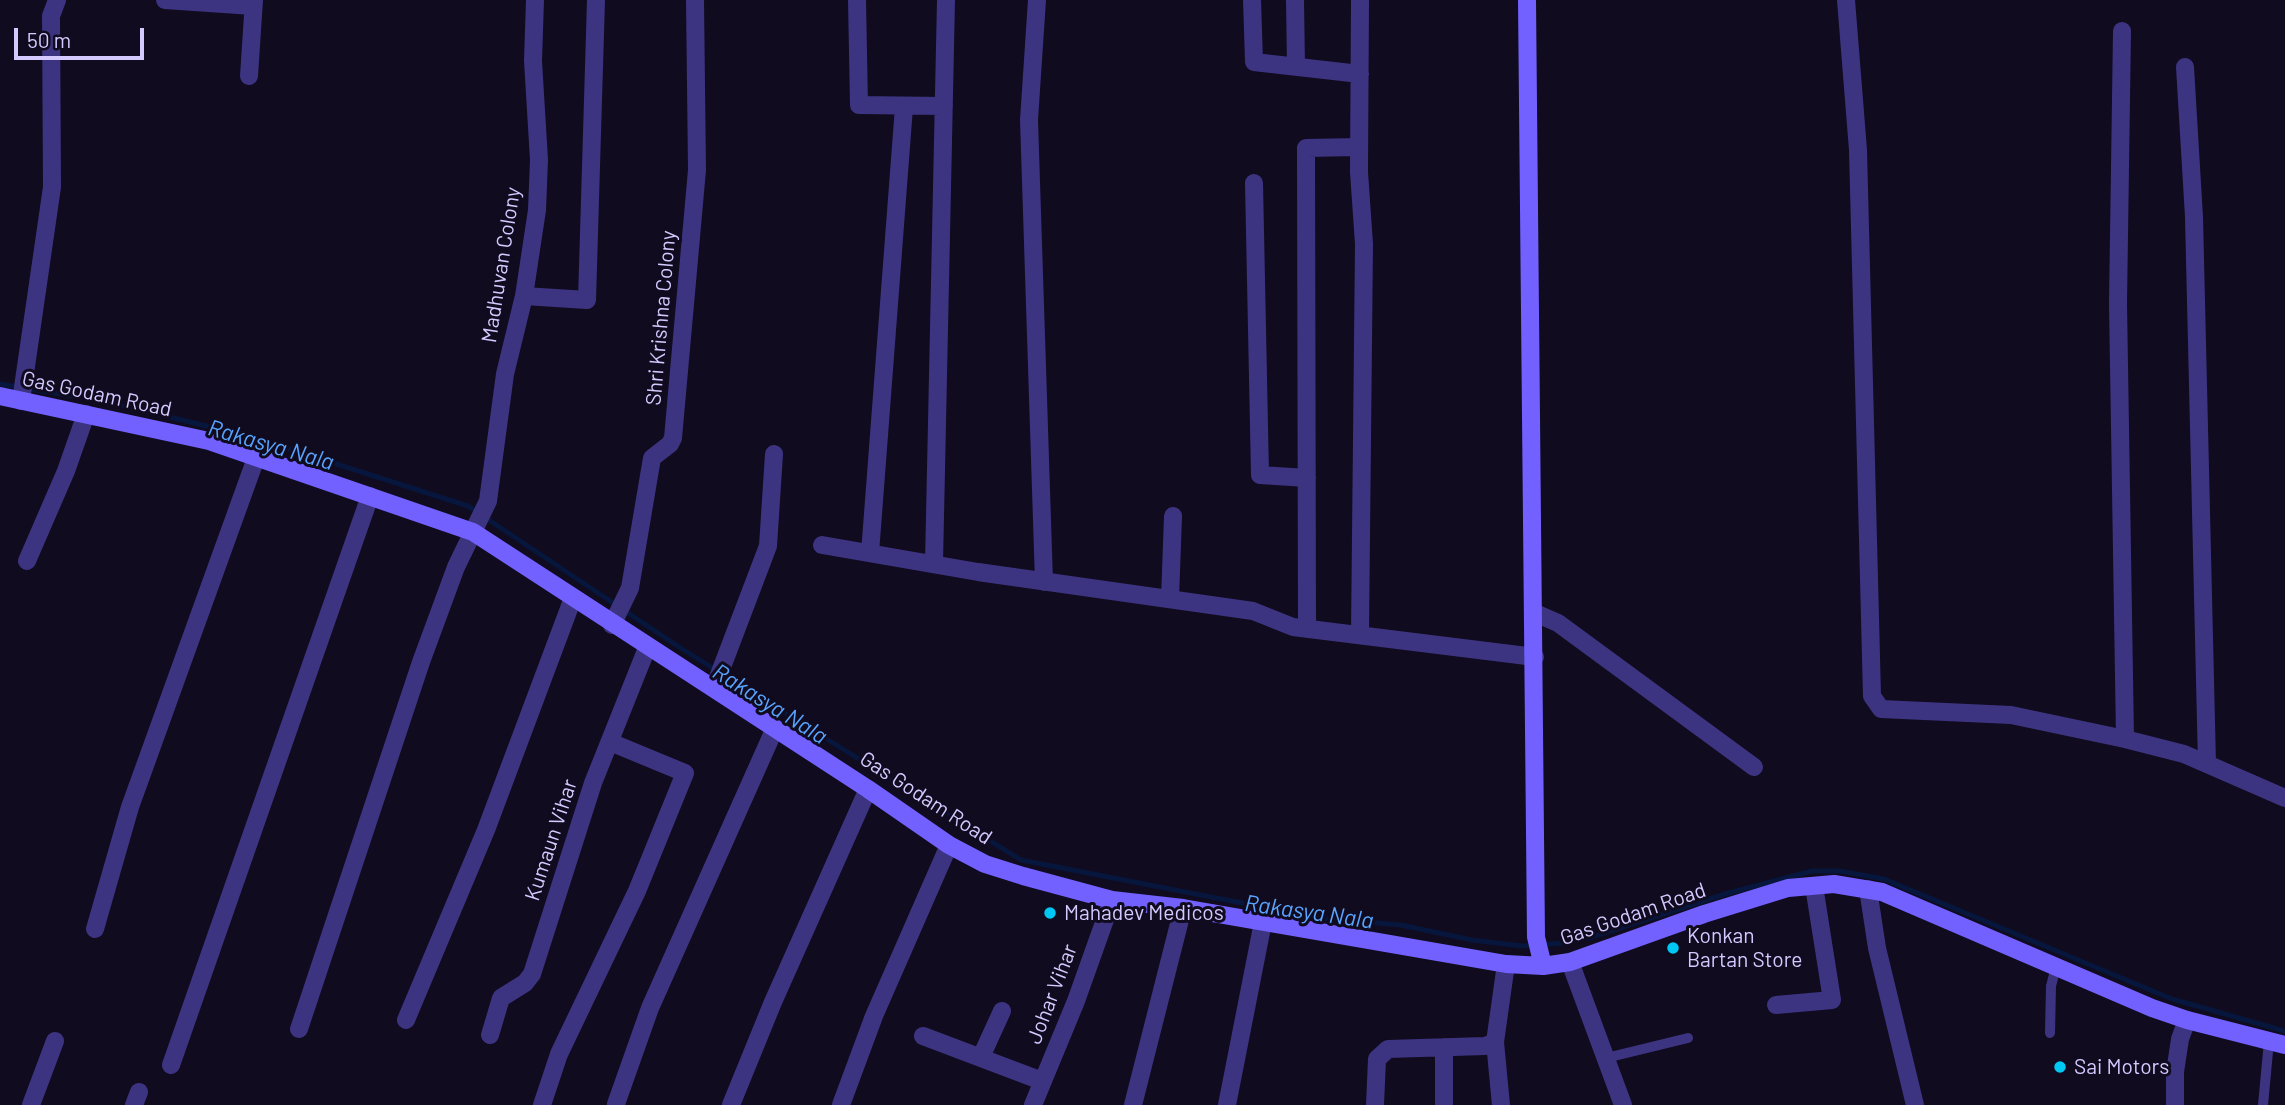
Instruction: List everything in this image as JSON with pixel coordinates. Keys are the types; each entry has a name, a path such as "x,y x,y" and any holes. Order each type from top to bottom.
{"main road":[{"path":"1527,0 1539,951"},
{"name":"Gas Godam Road","path":"0,396 24,391 86,414 209,441 370,496 480,519 573,598 619,612 647,648 718,677 775,729 949,845 985,864 1112,900 1183,908 1507,964 1539,951 1570,962 1704,914 1788,888 1833,884 1882,892 2187,1020 2277,1043"}],"street":[{"path":"24,391 52,187 51,16 57,0"},
{"path":"164,0 253,3 249,76"},
{"name":"Madhuvan Colony","path":"299,1029 421,662 456,567 480,519 505,374 524,296 537,210 533,61 535,0"},
{"path":"524,296 587,300 596,0"},
{"name":"Shri Krishna Colony","path":"619,612 630,588 652,458 670,444 673,438 697,170 695,0"},
{"path":"858,0 859,105 944,106"},
{"path":"934,564 946,0"},
{"path":"1037,0 1029,120 1044,582"},
{"path":"1252,0 1254,62 1360,74"},
{"path":"1295,0 1296,66"},
{"path":"1360,0 1359,147 1364,244 1360,633"},
{"path":"1846,0 1859,177 1872,696 1881,709 1897,712 2011,715 2125,739 2184,754 2285,798"},
{"path":"2122,31 2118,303 2125,739"},
{"path":"2186,67 2194,217 2207,764"},
{"path":"870,553 904,107"},
{"path":"1307,627 1306,148 1359,147"},
{"path":"1254,183 1260,475 1307,478"},
{"path":"27,561 86,414"},
{"path":"718,677 768,546 774,454"},
{"path":"94,929 130,807 256,458"},
{"path":"172,1065 370,496"},
{"path":"1170,600 1173,516"},
{"path":"822,545 1044,582 1252,611 1293,627 1360,633 1535,657"},
{"path":"406,1020 486,830 573,598"},
{"path":"1535,613 1558,623 1754,767"},
{"name":"Kumaun Vihar","path":"490,1035 502,998 525,983 532,974 593,783 647,648"},
{"path":"617,1104 650,1008 775,729"},
{"path":"542,1105 559,1054 637,891 685,773 610,742"},
{"path":"731,1105 773,1002 868,789"},
{"path":"841,1105 874,1016 949,845"},
{"path":"1776,1005 1832,1000 1814,886"},
{"path":"1868,890 1877,948 1915,1105"},
{"name":"Johar Vihar","path":"1033,1105 1076,1001 1112,900"},
{"path":"1133,1105 1183,908"},
{"path":"1227,1105 1263,922"},
{"path":"1570,962 1623,1105"},
{"path":"1501,1105 1494,1042 1507,964"},
{"path":"981,1057 1002,1011"},
{"path":"2175,1105 2175,1072 2180,1039 2187,1020"},
{"path":"923,1036 1042,1081"},
{"path":"31,1105 55,1041"},
{"path":"1375,1105 1377,1059 1388,1049 1485,1046 1494,1042"},
{"path":"1444,1047 1444,1105"}],"lane":[{"path":"2050,1033 2051,986 2056,967"},
{"path":"1606,1058 1688,1038"},
{"path":"2263,1105 2277,1043"}],"waterway":[{"name":"Rakasya Nala","path":"0,384 103,401 252,437 468,506 679,647 1021,860 1319,918 1401,925 1472,940 1522,946 1563,943 1592,937 1725,894 1812,871 1840,871 1884,879 2172,999 2285,1031"}],"place":[{"name":"Mahadev Medicos","path":"1050,913"},
{"name":"Konkan Bartan Store","path":"1673,948"},
{"name":"Sai Motors","path":"2060,1067"}]}
